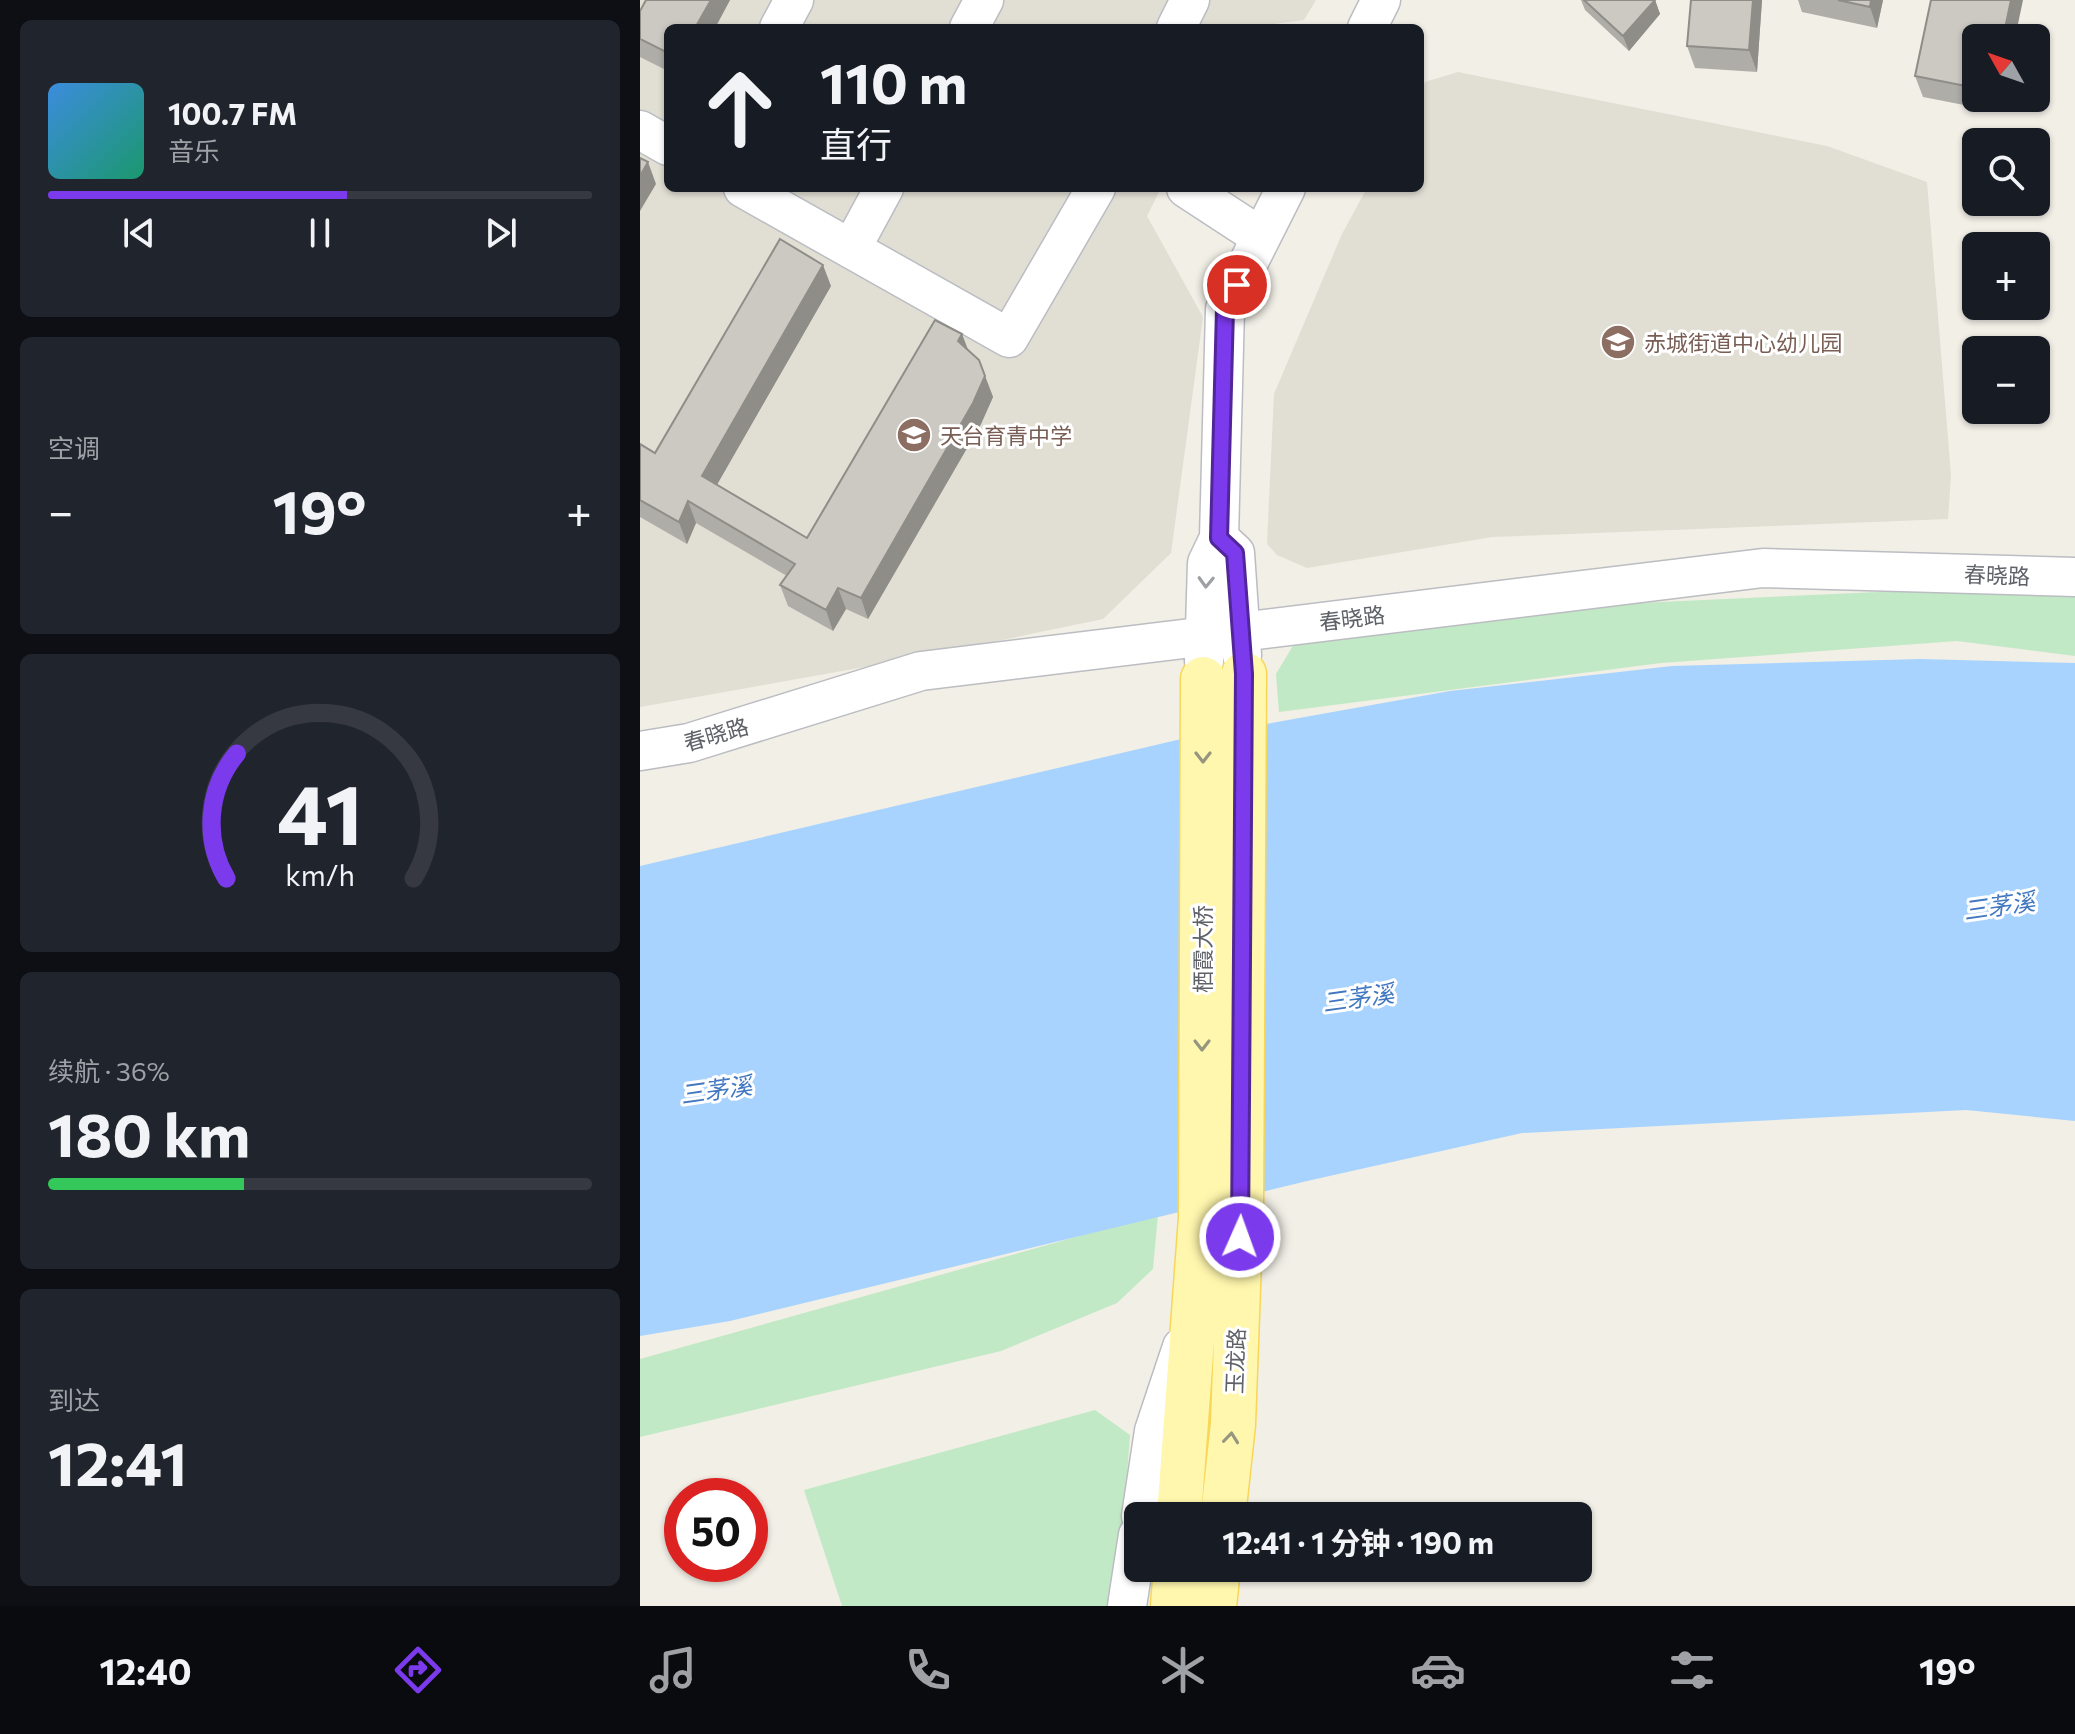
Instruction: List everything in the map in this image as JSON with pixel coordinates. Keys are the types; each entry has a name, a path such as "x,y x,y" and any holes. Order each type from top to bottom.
{"main road":[{"name":"栖霞大桥","path":"1221,1212 1223,655"},
{"name":"玉龙路","path":"1180,1502 1193,1314 1221,1212"},
{"name":"玉龙路","path":"1221,1212 1233,1424 1225,1502"},
{"path":"1173,1606 1175,1582"},
{"path":"1214,1606 1217,1582"}],"street":[{"path":"781,24 794,0"},
{"path":"971,24 984,0"},
{"path":"1178,24 1190,0"},
{"path":"1369,24 1381,0"},
{"path":"640,130 664,144"},
{"path":"750,192 1009,338 1094,192"},
{"path":"851,249 882,192"},
{"path":"1192,192 1261,237"},
{"path":"1223,655 1235,553 1219,538 1225,309 1284,192"},
{"name":"春晓路","path":"640,751 689,743 921,671 1223,655 1763,568 2075,577"},
{"path":"1143,1502 1154,1431 1193,1314"},
{"path":"1127,1606 1131,1582"}],"shaded area":[{"name":"天台育青中学","path":"640,0 1316,0 1304,20 1274,24 664,24 664,192 1159,192 1147,216 1203,317 1171,553 1103,619 915,658 640,707"},
{"name":"赤城街道中心幼儿园","path":"1458,72 1827,146 1927,182 1951,475 1948,519 1492,537 1307,568 1277,555 1267,544 1274,394 1342,234 1365,192 1424,192 1425,82"}],"green space":[{"path":"2075,583 2075,656 1957,641 1661,663 1279,712 1276,674 1300,634 1573,606"},
{"path":"1158,1214 1153,1269 1117,1303 1001,1351 640,1437 640,1359"},
{"path":"1095,1410 1130,1435 1119,1581 1114,1606 842,1606 804,1490"}],"water":[{"name":"三茅溪","path":"1920,659 2075,663 2075,1121 1966,1110 1522,1133 1307,1181 730,1321 640,1336 640,866 1177,740 1450,691 1672,666"}],"building":[{"path":"646,0 711,0 697,24 664,24 664,51 640,39 640,11"},
{"path":"1584,0 1655,0 1623,36"},
{"path":"1691,0 1753,0 1749,50 1687,46"},
{"path":"1838,0 1871,0 1870,7"},
{"path":"1931,0 2011,0 2006,24 1962,24 1962,85 1915,76"},
{"path":"640,158 648,162 640,176"},
{"path":"780,239 823,265 702,476 807,538 935,320 962,334 958,341 979,360 985,376 973,403 861,598 838,588 826,610 780,585 795,564 688,501 679,522 640,500 640,444 655,453"}],"place":[{"name":"赤城街道中心幼儿园","path":"1618,342"},
{"name":"天台育青中学","path":"914,435"}],"route":[{"path":"1237,285 1225,309 1219,538 1235,553 1244,674 1240,1237"}]}
